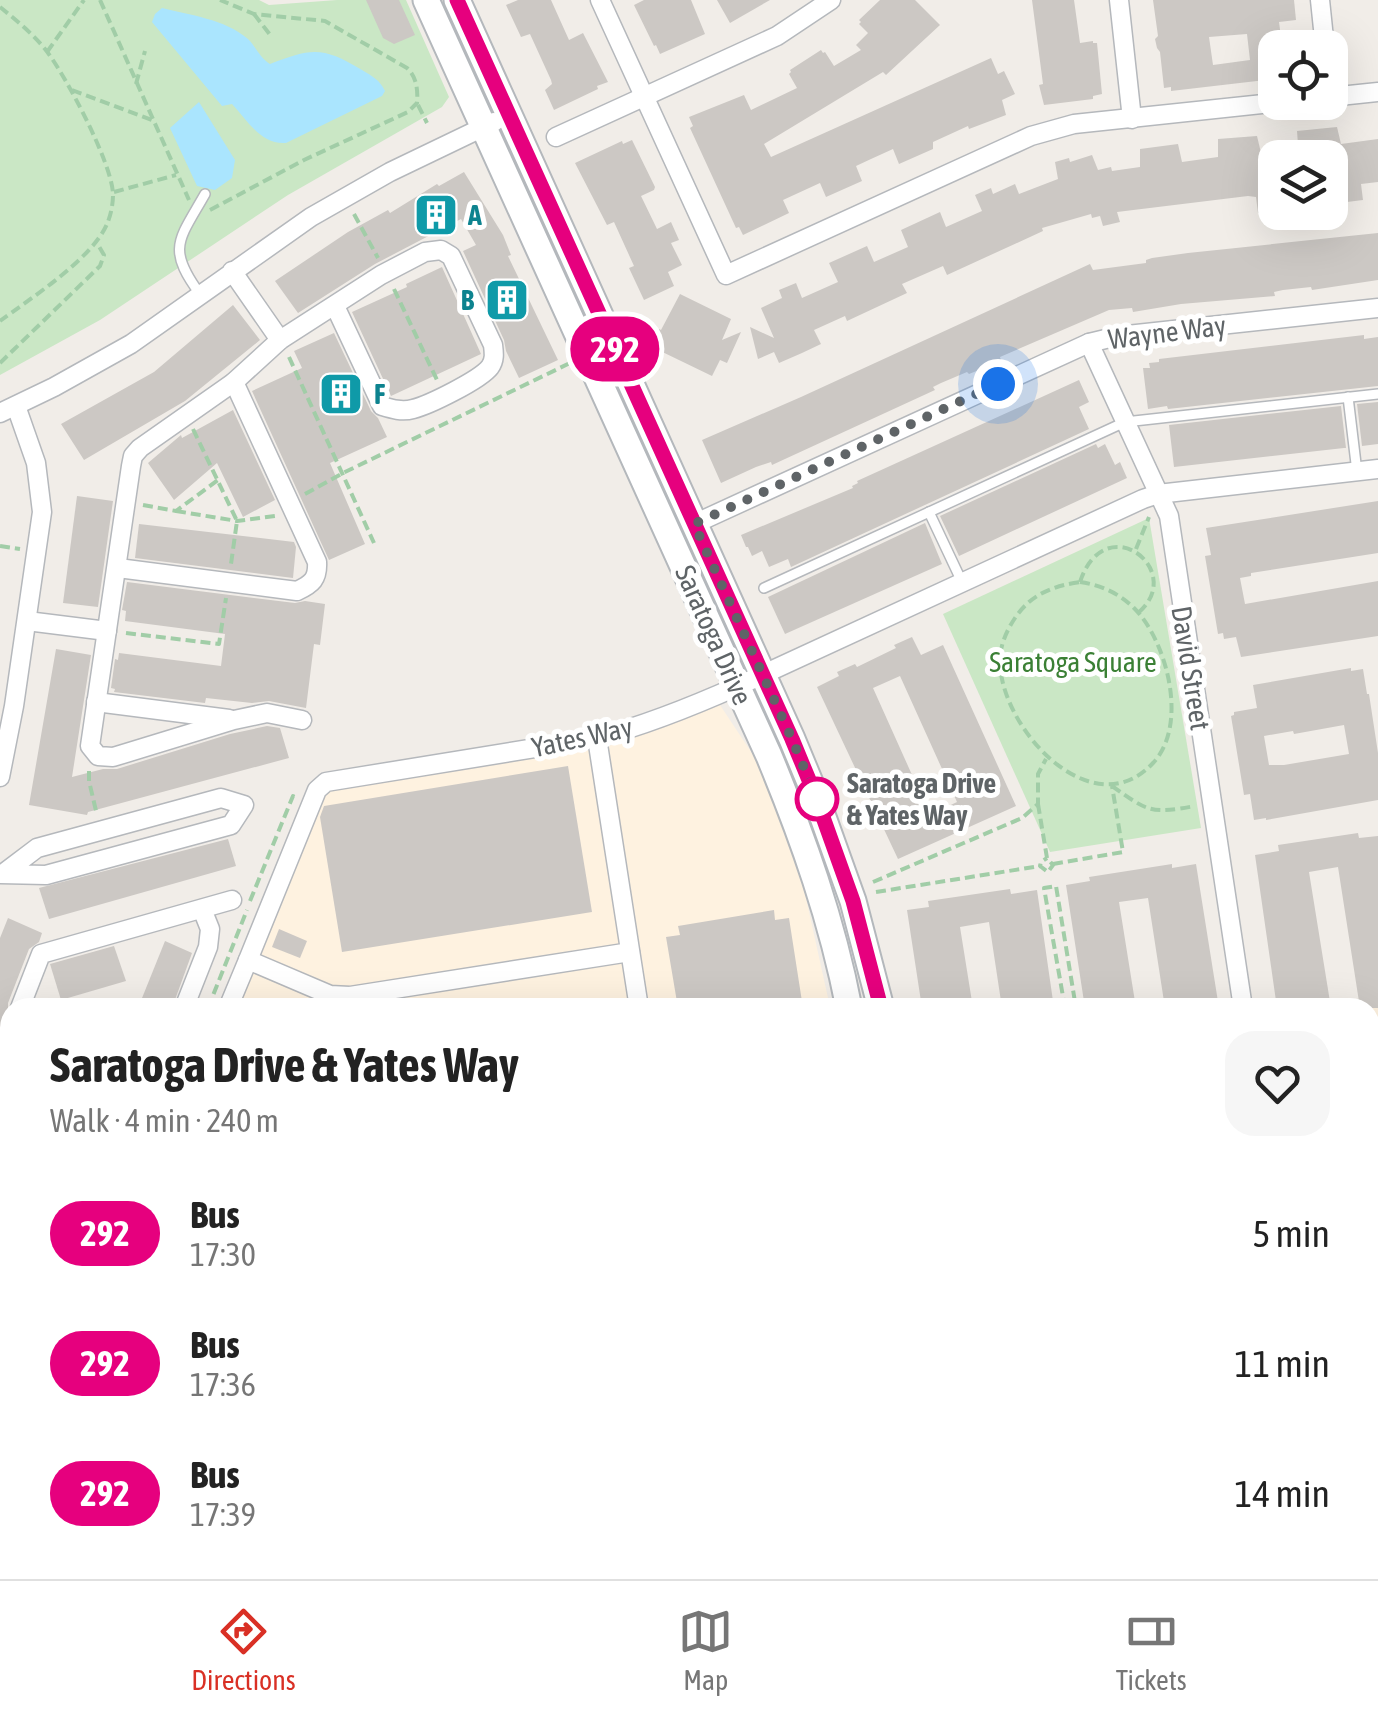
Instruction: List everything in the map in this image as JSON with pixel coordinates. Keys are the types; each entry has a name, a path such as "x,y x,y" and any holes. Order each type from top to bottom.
{"main road":[{"name":"Saratoga Drive","path":"426,0 769,756 829,918 847,998"},
{"name":"Saratoga Drive","path":"457,0 814,792 853,901 878,998"}],"street":[{"path":"600,0 726,275 1030,136 1074,124 1258,105"},
{"path":"556,137 777,36 831,0"},
{"path":"1118,0 1132,119"},
{"path":"1320,0 1323,30"},
{"path":"1348,94 1378,92"},
{"path":"0,776 42,512 36,463 8,410 131,344 311,216 432,150 509,115"},
{"path":"302,720 266,713 113,757 98,756 90,746 133,456 140,448 234,382 280,340 386,272 425,252 440,250 458,266 495,356 477,380 412,410 382,406 335,306"},
{"path":"232,271 280,340"},
{"name":"Wayne Way","path":"694,524 1090,343 1118,336 1378,308"},
{"name":"David Street","path":"1090,343 1168,516 1241,998"},
{"path":"118,568 297,591 310,585 318,574 317,562 234,382"},
{"name":"Yates Way","path":"311,804 316,790 326,782 597,738 678,712 1143,498 1378,469"},
{"path":"27,620 108,630"},
{"path":"96,702 234,720"},
{"path":"597,738 637,998"},
{"path":"221,798 244,805 231,824 212,830 46,876 2,874 37,848 221,798"},
{"path":"232,998 311,804"},
{"path":"24,998 41,954 232,900"},
{"path":"188,998 209,938 210,928 202,909"},
{"path":"248,960 330,994 350,996 630,952"}],"lane":[{"path":"200,294 184,271 179,246 205,194"},
{"path":"764,588 1126,422 1378,394"},
{"path":"1348,397 1357,472"},
{"path":"929,512 962,583"}],"path":[{"path":"47,52 84,0"},
{"path":"100,0 187,199 198,207 211,211 304,160 408,112 417,103"},
{"path":"220,0 254,14 325,21 407,68 413,74 417,103 427,123"},
{"path":"0,7 31,32 47,52 96,141 113,192 106,228 96,241 55,280 0,322"},
{"path":"254,14 271,36"},
{"path":"136,84 145,51"},
{"path":"70,90 152,120"},
{"path":"113,192 176,174"},
{"path":"344,197 386,272 444,395"},
{"path":"0,363 100,266 104,255 96,241"},
{"path":"280,340 374,543"},
{"path":"126,502 238,521 292,508 342,474 587,354"},
{"path":"176,511 218,480"},
{"path":"1135,551 1158,494"},
{"path":"1080,582 1098,552 1113,548 1135,551 1152,570 1154,587 1149,601 1138,613"},
{"path":"1112,786 1143,773 1165,746 1171,724 1167,671 1161,650 1138,613 1115,594 1099,584 1057,585 1020,610 1009,627 1000,658 1002,680 1023,728 1048,758 1087,780 1112,786 1140,806 1160,812 1212,804"},
{"path":"90,746 89,781 100,831"},
{"path":"1048,758 1038,774 1038,804 1048,858 1053,864"},
{"path":"1053,864 1123,852 1112,786"},
{"path":"212,998 293,796 311,804"},
{"path":"873,882 1022,818 1038,804"},
{"path":"1040,866 1048,858"},
{"path":"876,892 1040,866 1048,872 1053,864"},
{"path":"1063,998 1044,888 1056,886 1074,998"}],"shaded area":[{"path":"718,702 785,803 828,998 242,998 325,791"}],"green space":[{"path":"0,0 259,0 269,5 406,0 449,97 442,107 288,195 100,320 0,375"},
{"name":"Saratoga Square","path":"1149,518 1201,828 1050,852 943,614"}],"water":[{"path":"162,8 239,32 270,64 296,55 327,53 372,76 385,91 382,96 286,143 277,143 256,131 232,104 222,106 152,22"},
{"path":"199,102 235,160 232,178 215,190 197,186 170,128"}],"building":[{"path":"366,0 399,0 415,35 394,44 383,38"},
{"path":"518,0 551,0 569,40 583,33 608,82 554,110 545,90 551,80 530,34 521,37 506,5"},
{"path":"644,0 691,0 705,34 660,54 634,5"},
{"path":"717,0 770,0 730,23"},
{"path":"880,0 915,0 940,25 886,75 883,72 764,144 771,157 991,58 998,74 1004,71 1015,94 1002,100 1006,115 933,142 933,149 899,164 893,149 871,159 856,166 862,181 826,197 820,183 783,200 789,213 743,235 736,228 690,128 693,126 689,117 744,95 751,110 797,88 790,70 821,50 834,66 861,50 856,45 868,33 859,20"},
{"path":"1032,0 1074,0 1080,43 1097,43 1102,94 1093,99 1044,105"},
{"path":"1153,0 1294,0 1296,20 1279,22 1280,30 1258,30 1258,81 1171,91 1171,87 1164,88 1155,39 1158,36","holes":["1247,34 1250,60 1213,65 1209,37"]},
{"path":"1337,127 1340,140 1298,140 1297,131"},
{"path":"1257,136 1258,213 1256,197 1248,196 1117,212 1120,222 1103,226 1100,216 1092,218 1091,214 1042,228 1043,231 947,275 943,266 902,284 907,293 847,321 845,316 814,330 821,344 802,353 779,363 774,352 758,359 750,327 774,338 761,308 782,298 779,290 796,283 802,298 838,282 829,263 867,246 874,262 908,247 901,230 940,212 946,227 982,211 975,195 991,188 993,194 1015,184 1019,194 1058,179 1055,162 1092,155 1098,170 1140,167 1140,149 1178,144 1182,162 1218,157 1218,139"},
{"path":"1378,139 1378,182 1361,184 1363,200 1348,202 1348,143"},
{"path":"632,140 655,187 641,196 657,229 671,222 679,240 671,243 682,265 668,272 674,286 644,300 614,222 607,225 575,163"},
{"path":"464,172 503,235 511,255 508,256 558,360 519,378 463,251 476,245 461,219 375,264 298,313 275,281 348,232"},
{"path":"1378,233 1378,280 1133,312 1132,308 1109,310 1000,357 1001,360 984,368 941,383 933,387 935,390 772,465 771,462 756,467 721,483 702,440 1090,264 1093,270 1188,253"},
{"path":"442,267 481,354 391,396 352,312"},
{"path":"680,294 731,319 722,340 741,332 727,363 720,360 712,376 650,346"},
{"path":"233,305 260,340 185,401 84,460 61,424 154,372"},
{"path":"334,333 387,437 330,463 365,544 329,560 252,391 302,368 294,351"},
{"path":"1364,335 1364,339 1378,337 1378,386 1148,409 1143,368 1150,368 1149,363 1159,359"},
{"path":"1079,380 1089,402 1079,407 1089,429 791,567 788,559 769,567 762,551 752,556 746,547 741,535 853,488 857,481"},
{"path":"1378,402 1378,444 1362,446 1357,404"},
{"path":"1341,406 1346,448 1174,467 1169,425"},
{"path":"233,410 275,500 243,517 217,463 174,500 148,463 181,435 182,438"},
{"path":"1096,444 1098,448 1105,444 1115,465 1120,462 1127,478 959,556 940,516"},
{"path":"77,496 113,501 98,607 63,603"},
{"path":"1378,501 1378,553 1240,578 1245,604 1378,581 1378,636 1241,657 1236,637 1224,639 1223,633 1218,634 1205,556 1211,555 1206,528"},
{"path":"925,523 942,564 785,634 768,597"},
{"path":"139,524 294,542 293,578 135,558"},
{"path":"127,582 325,604 320,645 314,644 306,708 269,701 206,698 205,703 114,692 111,688 119,653 221,666 225,634 125,621 126,611 122,610"},
{"path":"912,637 921,655 943,645 1016,806 898,859 817,687 839,676 837,672 896,648 894,645","holes":["900,676 957,802 930,815 873,688"]},
{"path":"56,649 91,655 72,777 117,769 267,726 280,728 289,758 87,815 29,805"},
{"path":"1363,669 1378,753 1378,800 1254,820 1250,794 1244,795 1231,716 1257,708 1253,685","holes":["1344,725 1349,754 1269,765 1264,736"]},
{"path":"568,766 592,912 342,952 320,817 324,806"},
{"path":"1358,833 1359,838 1378,836 1378,998 1358,998 1338,867 1309,872 1329,998 1276,998 1255,855 1279,851 1278,845"},
{"path":"228,839 236,866 49,919 39,888"},
{"path":"1196,864 1217,998 1163,998 1148,898 1119,902 1134,998 1083,998 1066,885 1090,881 1089,877"},
{"path":"1010,889 1011,894 1037,890 1053,998 1000,998 989,922 960,927 971,998 920,998 907,910 929,907 928,901"},
{"path":"774,910 775,920 789,918 801,998 676,998 666,937 680,935 678,926"},
{"path":"8,918 42,933 39,942 29,949 10,998 0,998 0,938"},
{"path":"279,929 307,941 300,958 272,947"},
{"path":"165,941 192,953 176,998 142,998"},
{"path":"114,946 126,981 60,998 50,964"}],"bus line":[{"name":"292","path":"457,0 792,739 853,901 878,998"}],"place":[{"name":"A","path":"436,215"},
{"name":"B","path":"507,300"},
{"name":"F","path":"341,394"},
{"name":"Saratoga Drive & Yates Way","path":"817,799"}],"route":[{"path":"817,799 694,524 998,384"}]}
